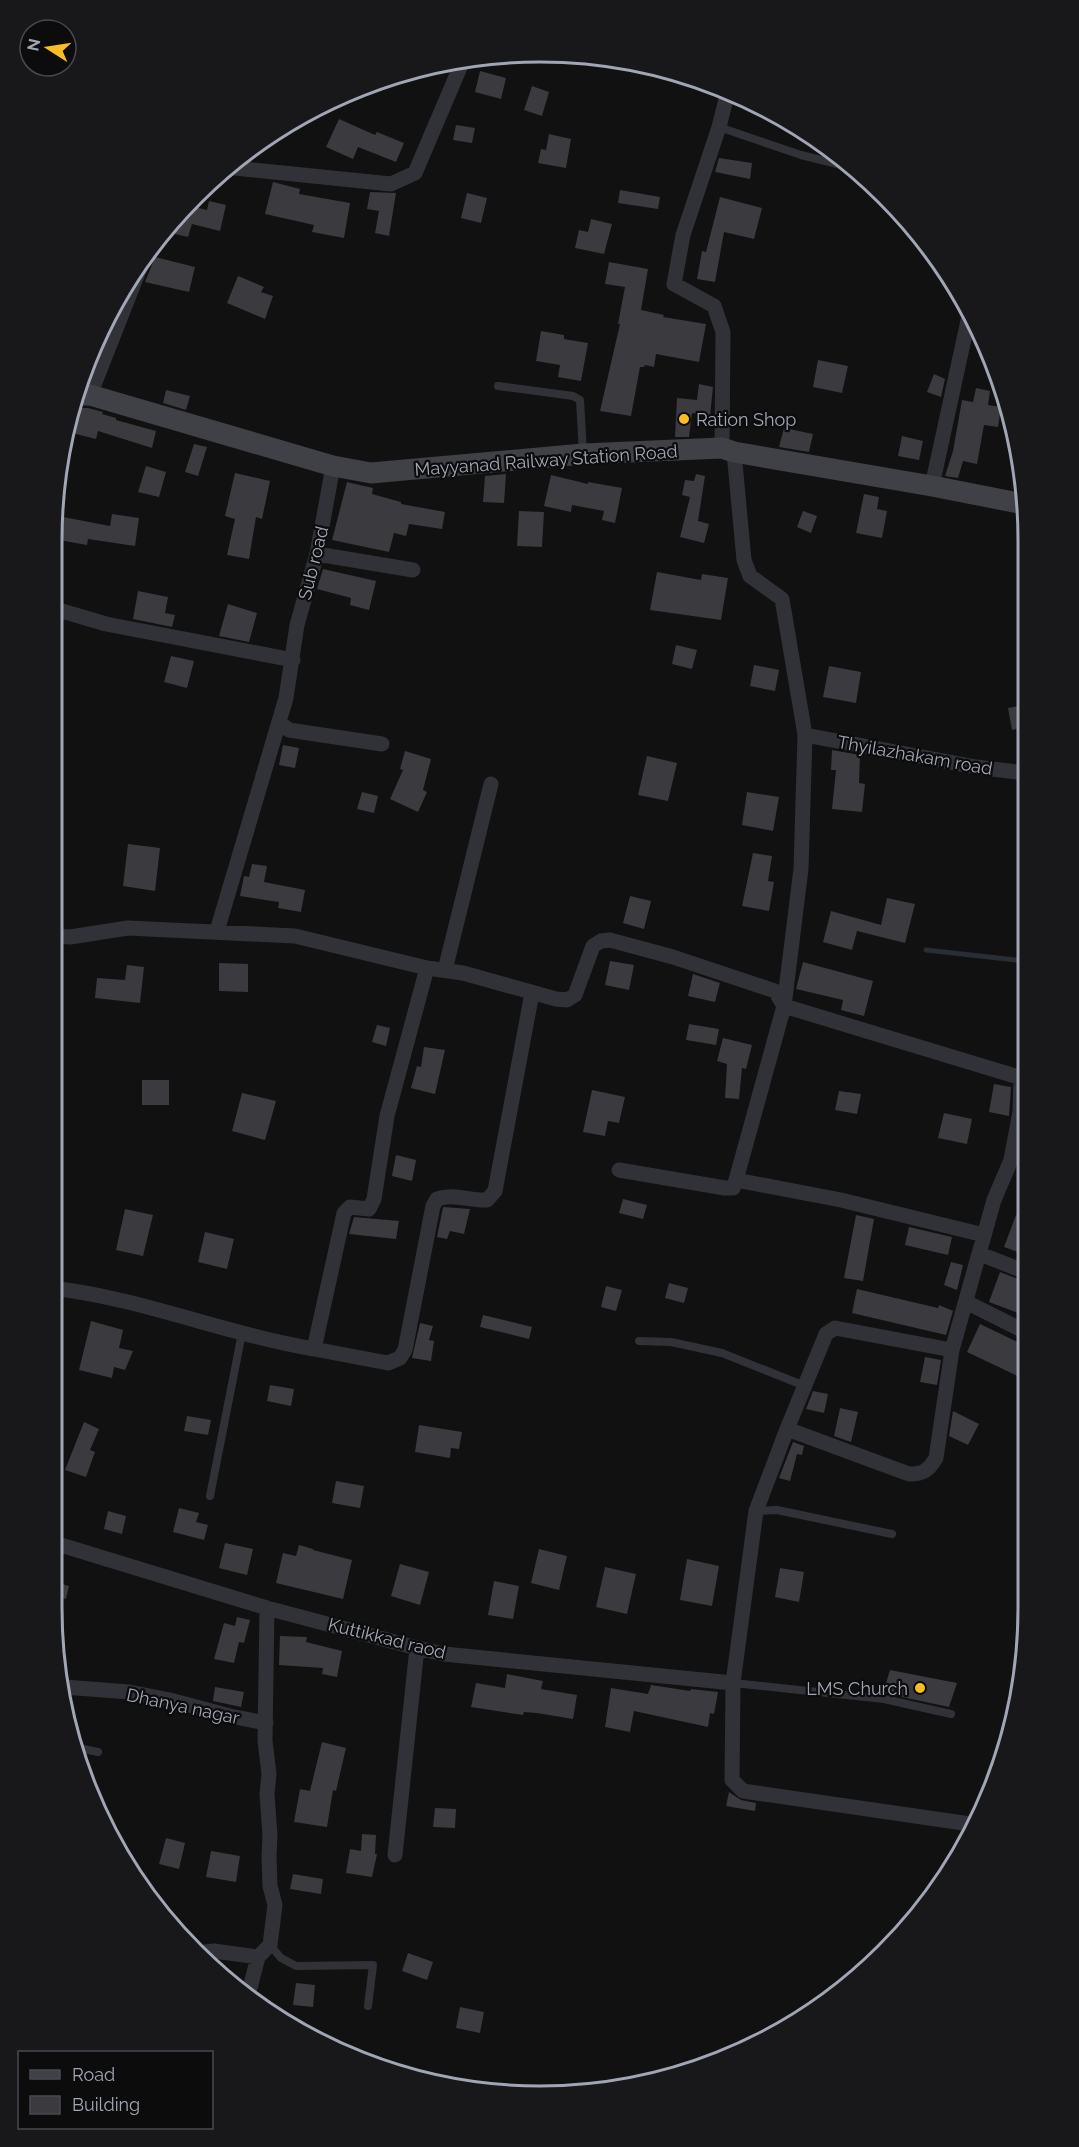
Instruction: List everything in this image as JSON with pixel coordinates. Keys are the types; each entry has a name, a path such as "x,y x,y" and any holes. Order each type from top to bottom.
{"main road":[{"name":"Mayyanad Railway Station Road","path":"84,396 333,466 371,473 583,454 728,450 1015,502"}],"street":[{"path":"239,168 392,184 416,173 459,69"},
{"path":"619,1170 733,1188 784,1006 801,869 805,735 782,599 750,576 744,560 728,450 723,332 714,306 674,284 683,235 726,100"},
{"path":"93,371 116,319"},
{"path":"932,486 967,326"},
{"name":"Sub road","path":"217,931 286,698 297,625 317,554 333,466"},
{"path":"317,554 414,570"},
{"path":"62,612 148,633 293,660"},
{"path":"279,722 289,730 382,744"},
{"name":"Thyilazhakam road","path":"805,735 976,768 1018,772"},
{"path":"445,970 491,784"},
{"path":"62,937 128,928 295,936 427,968 463,973 532,993 567,1000 575,994 593,946 601,941 610,940 673,957 775,991 784,1006 1018,1074"},
{"path":"314,1349 344,1213 350,1207 369,1209 374,1199 387,1116 427,968"},
{"path":"62,1290 130,1301 168,1314 314,1349 388,1363 400,1358 405,1350 433,1206 437,1199 447,1196 477,1201 488,1200 495,1191 532,993"},
{"path":"787,1429 909,1474 921,1474 929,1469 936,1458 952,1350 994,1200 1011,1160 1018,1126"},
{"path":"736,1180 841,1200 984,1235"},
{"path":"980,1254 1018,1269"},
{"path":"966,1302 1018,1328"},
{"path":"952,1350 836,1328 826,1334 756,1511 733,1683 732,1780 743,1791 966,1823"},
{"name":"Kuttikkad raod","path":"62,1545 267,1608 444,1654 733,1683"},
{"path":"250,1988 258,1957 270,1946 274,1905 270,1886 267,1794 269,1774 265,1742 267,1608"},
{"path":"395,1856 417,1648"},
{"name":"Dhanya nagar","path":"69,1687 129,1692 266,1724"},
{"path":"209,1952 258,1957"}],"lane":[{"path":"719,127 801,155 834,163"},
{"path":"498,386 573,396 580,400 583,454"},
{"path":"210,1496 242,1333"},
{"path":"639,1341 671,1342 722,1353 805,1386"},
{"path":"756,1511 777,1509 892,1534"},
{"path":"733,1683 884,1699 951,1714"},
{"path":"83,1749 98,1752"},
{"path":"270,1946 281,1958 296,1966 373,1965 368,2006"}],"building":[{"path":"480,71 506,78 501,99 475,92"},
{"path":"532,86 549,92 542,116 524,110"},
{"path":"339,119 375,135 377,132 404,143 396,162 358,147 353,159 326,147"},
{"path":"456,125 475,128 472,143 453,140"},
{"path":"549,134 571,139 566,168 538,163 541,149 546,150"},
{"path":"719,158 752,163 750,179 715,172"},
{"path":"273,182 300,189 299,194 350,203 344,238 312,232 314,225 265,214"},
{"path":"620,190 660,197 658,209 618,203"},
{"path":"370,192 396,193 389,236 375,233 379,211 367,209"},
{"path":"467,193 487,198 481,223 461,218"},
{"path":"720,197 762,208 754,239 724,232 715,282 697,279 702,251 706,252"},
{"path":"209,201 226,205 220,231 192,224 188,237 175,234 180,224 196,208 207,210"},
{"path":"591,219 612,224 604,254 575,248 579,230 588,232"},
{"path":"155,257 195,267 189,292 145,282"},
{"path":"609,262 648,269 641,310 664,315 663,317 706,324 699,362 656,354 654,367 645,365 640,367 631,416 600,411 620,324 618,324 625,287 605,284"},
{"path":"238,276 264,287 261,292 273,296 265,319 227,303"},
{"path":"541,331 564,335 564,339 588,343 581,381 558,377 560,365 536,361"},
{"path":"818,360 848,366 842,393 813,387"},
{"path":"934,374 945,379 941,397 927,392"},
{"path":"699,384 713,387 710,416 692,413 689,437 675,437 677,398 697,400"},
{"path":"976,388 990,391 988,405 998,407 1000,413 998,427 984,425 977,464 963,461 958,478 945,476 953,451 962,400 973,402"},
{"path":"166,390 190,396 186,410 163,403"},
{"path":"80,408 103,412 102,414 116,418 116,420 156,431 152,448 98,431 96,439 74,433"},
{"path":"784,428 813,434 809,452 779,447"},
{"path":"902,436 923,441 919,460 898,456"},
{"path":"194,444 207,447 198,476 185,472"},
{"path":"146,466 166,472 159,497 138,492"},
{"path":"235,473 270,481 262,519 256,517 249,559 227,555 235,519 225,516"},
{"path":"506,474 504,503 483,502 485,476"},
{"path":"696,474 705,476 698,521 709,524 704,543 680,537 690,497 682,495 685,480 694,481"},
{"path":"551,475 588,484 588,482 622,488 615,523 602,520 604,511 572,505 571,512 544,506"},
{"path":"347,482 373,488 372,494 401,502 401,504 445,512 442,529 409,524 406,536 394,533 389,552 332,540"},
{"path":"864,494 879,497 877,509 887,511 882,538 856,533"},
{"path":"519,511 544,512 542,547 517,546"},
{"path":"803,511 817,516 811,533 797,527"},
{"path":"112,514 139,518 135,546 88,539 87,545 62,541 63,517 110,526"},
{"path":"323,569 376,581 369,610 350,605 351,598 317,589"},
{"path":"657,572 701,580 702,574 728,578 721,620 650,610"},
{"path":"138,591 168,597 165,613 175,615 172,627 133,619"},
{"path":"228,604 257,613 249,642 219,636"},
{"path":"676,645 697,650 692,669 672,664"},
{"path":"171,656 194,661 187,688 164,682"},
{"path":"754,665 779,670 775,691 750,686"},
{"path":"829,666 861,672 856,703 823,697"},
{"path":"1018,706 1018,729 1012,730 1008,708"},
{"path":"283,745 299,748 295,768 279,765"},
{"path":"832,750 860,755 859,783 865,784 862,812 832,809 836,770 831,770"},
{"path":"405,751 431,759 423,790 427,792 418,812 390,799 403,770 400,769"},
{"path":"647,756 677,763 668,801 638,795"},
{"path":"362,792 378,796 374,813 357,809"},
{"path":"747,792 779,797 773,831 742,825"},
{"path":"128,844 160,848 155,891 123,886"},
{"path":"753,853 772,856 768,881 774,882 769,911 742,906"},
{"path":"252,864 267,866 264,882 305,890 301,912 278,908 279,902 240,896 244,876 249,877"},
{"path":"630,896 651,901 644,929 623,923"},
{"path":"887,898 915,904 905,943 857,931 852,950 823,942 831,911 881,925"},
{"path":"610,961 634,965 629,990 605,985"},
{"path":"803,962 873,981 864,1016 841,1010 843,1000 796,989"},
{"path":"219,963 248,964 248,992 219,991"},
{"path":"127,965 144,967 140,1003 95,998 97,978 125,980"},
{"path":"693,974 720,983 715,1002 688,996"},
{"path":"689,1024 719,1029 716,1045 686,1040"},
{"path":"377,1025 390,1028 386,1046 372,1042"},
{"path":"723,1038 752,1045 746,1069 742,1068 739,1099 725,1098 727,1064 717,1061"},
{"path":"424,1047 445,1050 435,1094 411,1088 417,1066 421,1067"},
{"path":"142,1080 169,1080 169,1105 142,1105"},
{"path":"994,1084 1011,1087 1009,1116 989,1112"},
{"path":"592,1090 625,1097 619,1123 608,1121 605,1136 583,1132"},
{"path":"839,1091 861,1094 857,1114 835,1110"},
{"path":"242,1093 276,1101 265,1140 232,1131"},
{"path":"944,1113 972,1119 967,1144 938,1138"},
{"path":"396,1155 416,1160 412,1181 392,1176"},
{"path":"623,1199 647,1205 643,1219 619,1213"},
{"path":"443,1207 470,1209 464,1234 450,1231 447,1239 437,1237"},
{"path":"125,1209 153,1215 143,1256 116,1250"},
{"path":"856,1215 874,1219 863,1281 844,1278"},
{"path":"1016,1215 1018,1216 1018,1252 1004,1247"},
{"path":"354,1217 399,1221 396,1239 349,1234"},
{"path":"909,1227 952,1237 948,1255 905,1245"},
{"path":"205,1232 234,1239 227,1269 198,1262"},
{"path":"951,1262 963,1265 957,1290 944,1285"},
{"path":"1000,1272 1018,1279 1018,1313 989,1302"},
{"path":"669,1283 688,1288 684,1303 665,1298"},
{"path":"606,1286 622,1290 616,1311 601,1307"},
{"path":"857,1289 938,1308 939,1305 953,1311 946,1335 852,1313"},
{"path":"483,1315 532,1327 529,1339 480,1327"},
{"path":"91,1321 123,1330 119,1348 133,1351 125,1370 114,1367 112,1378 79,1370"},
{"path":"420,1323 433,1326 429,1340 434,1341 431,1361 412,1358"},
{"path":"980,1324 1018,1342 1018,1376 967,1352"},
{"path":"925,1357 941,1360 937,1385 920,1382"},
{"path":"270,1385 294,1389 291,1406 267,1401"},
{"path":"813,1391 828,1394 824,1413 806,1409"},
{"path":"840,1408 858,1412 851,1442 834,1436"},
{"path":"953,1411 979,1424 968,1445 949,1436"},
{"path":"187,1416 211,1420 208,1435 184,1431"},
{"path":"84,1422 99,1429 90,1450 95,1452 86,1477 65,1470"},
{"path":"419,1425 462,1432 459,1449 451,1448 450,1458 415,1452"},
{"path":"793,1442 804,1446 802,1455 797,1454 790,1481 779,1478"},
{"path":"336,1481 364,1486 360,1508 332,1503"},
{"path":"179,1508 199,1513 196,1522 208,1525 204,1540 173,1532"},
{"path":"108,1511 126,1516 122,1534 104,1529"},
{"path":"225,1543 253,1549 247,1575 219,1568"},
{"path":"299,1545 352,1560 343,1599 276,1583 283,1553 296,1556"},
{"path":"539,1549 567,1556 559,1590 531,1583"},
{"path":"687,1559 719,1566 712,1606 680,1600"},
{"path":"400,1564 429,1572 420,1605 391,1596"},
{"path":"605,1567 636,1574 627,1614 596,1607"},
{"path":"780,1568 804,1572 799,1602 775,1597"},
{"path":"494,1581 519,1586 513,1619 488,1615"},
{"path":"62,1584 69,1586 66,1599 62,1598"},
{"path":"237,1617 250,1620 244,1643 239,1642 234,1663 214,1659 224,1623 235,1626"},
{"path":"280,1636 307,1637 306,1642 342,1651 337,1677 322,1674 323,1668 279,1665"},
{"name":"LMS Church","path":"890,1670 957,1683 949,1707 883,1693"},
{"path":"507,1674 543,1681 541,1689 577,1695 573,1719 537,1713 524,1712 523,1715 471,1707 476,1683 505,1688"},
{"path":"651,1685 690,1691 691,1689 718,1692 714,1714 710,1713 708,1727 634,1711 630,1732 605,1727 611,1688 648,1694"},
{"path":"215,1687 244,1692 241,1707 213,1701"},
{"path":"322,1742 346,1748 336,1791 333,1790 327,1827 294,1822 300,1789 310,1791"},
{"path":"729,1792 741,1800 756,1803 755,1811 726,1806"},
{"path":"435,1808 456,1809 455,1828 433,1827"},
{"path":"362,1834 376,1835 375,1854 377,1854 372,1877 346,1873 350,1849 361,1851"},
{"path":"166,1838 185,1843 179,1869 159,1864"},
{"path":"211,1851 240,1856 236,1882 206,1877"},
{"path":"293,1874 323,1879 321,1894 290,1889"},
{"path":"408,1953 433,1962 427,1980 402,1971"},
{"path":"296,1983 315,1985 313,2007 293,2005"},
{"path":"460,2007 484,2012 480,2033 456,2028"}],"waterway":[{"path":"926,950 1018,960"}],"place":[{"name":"Ration Shop","path":"684,419"},
{"name":"LMS Church","path":"920,1688"}]}
